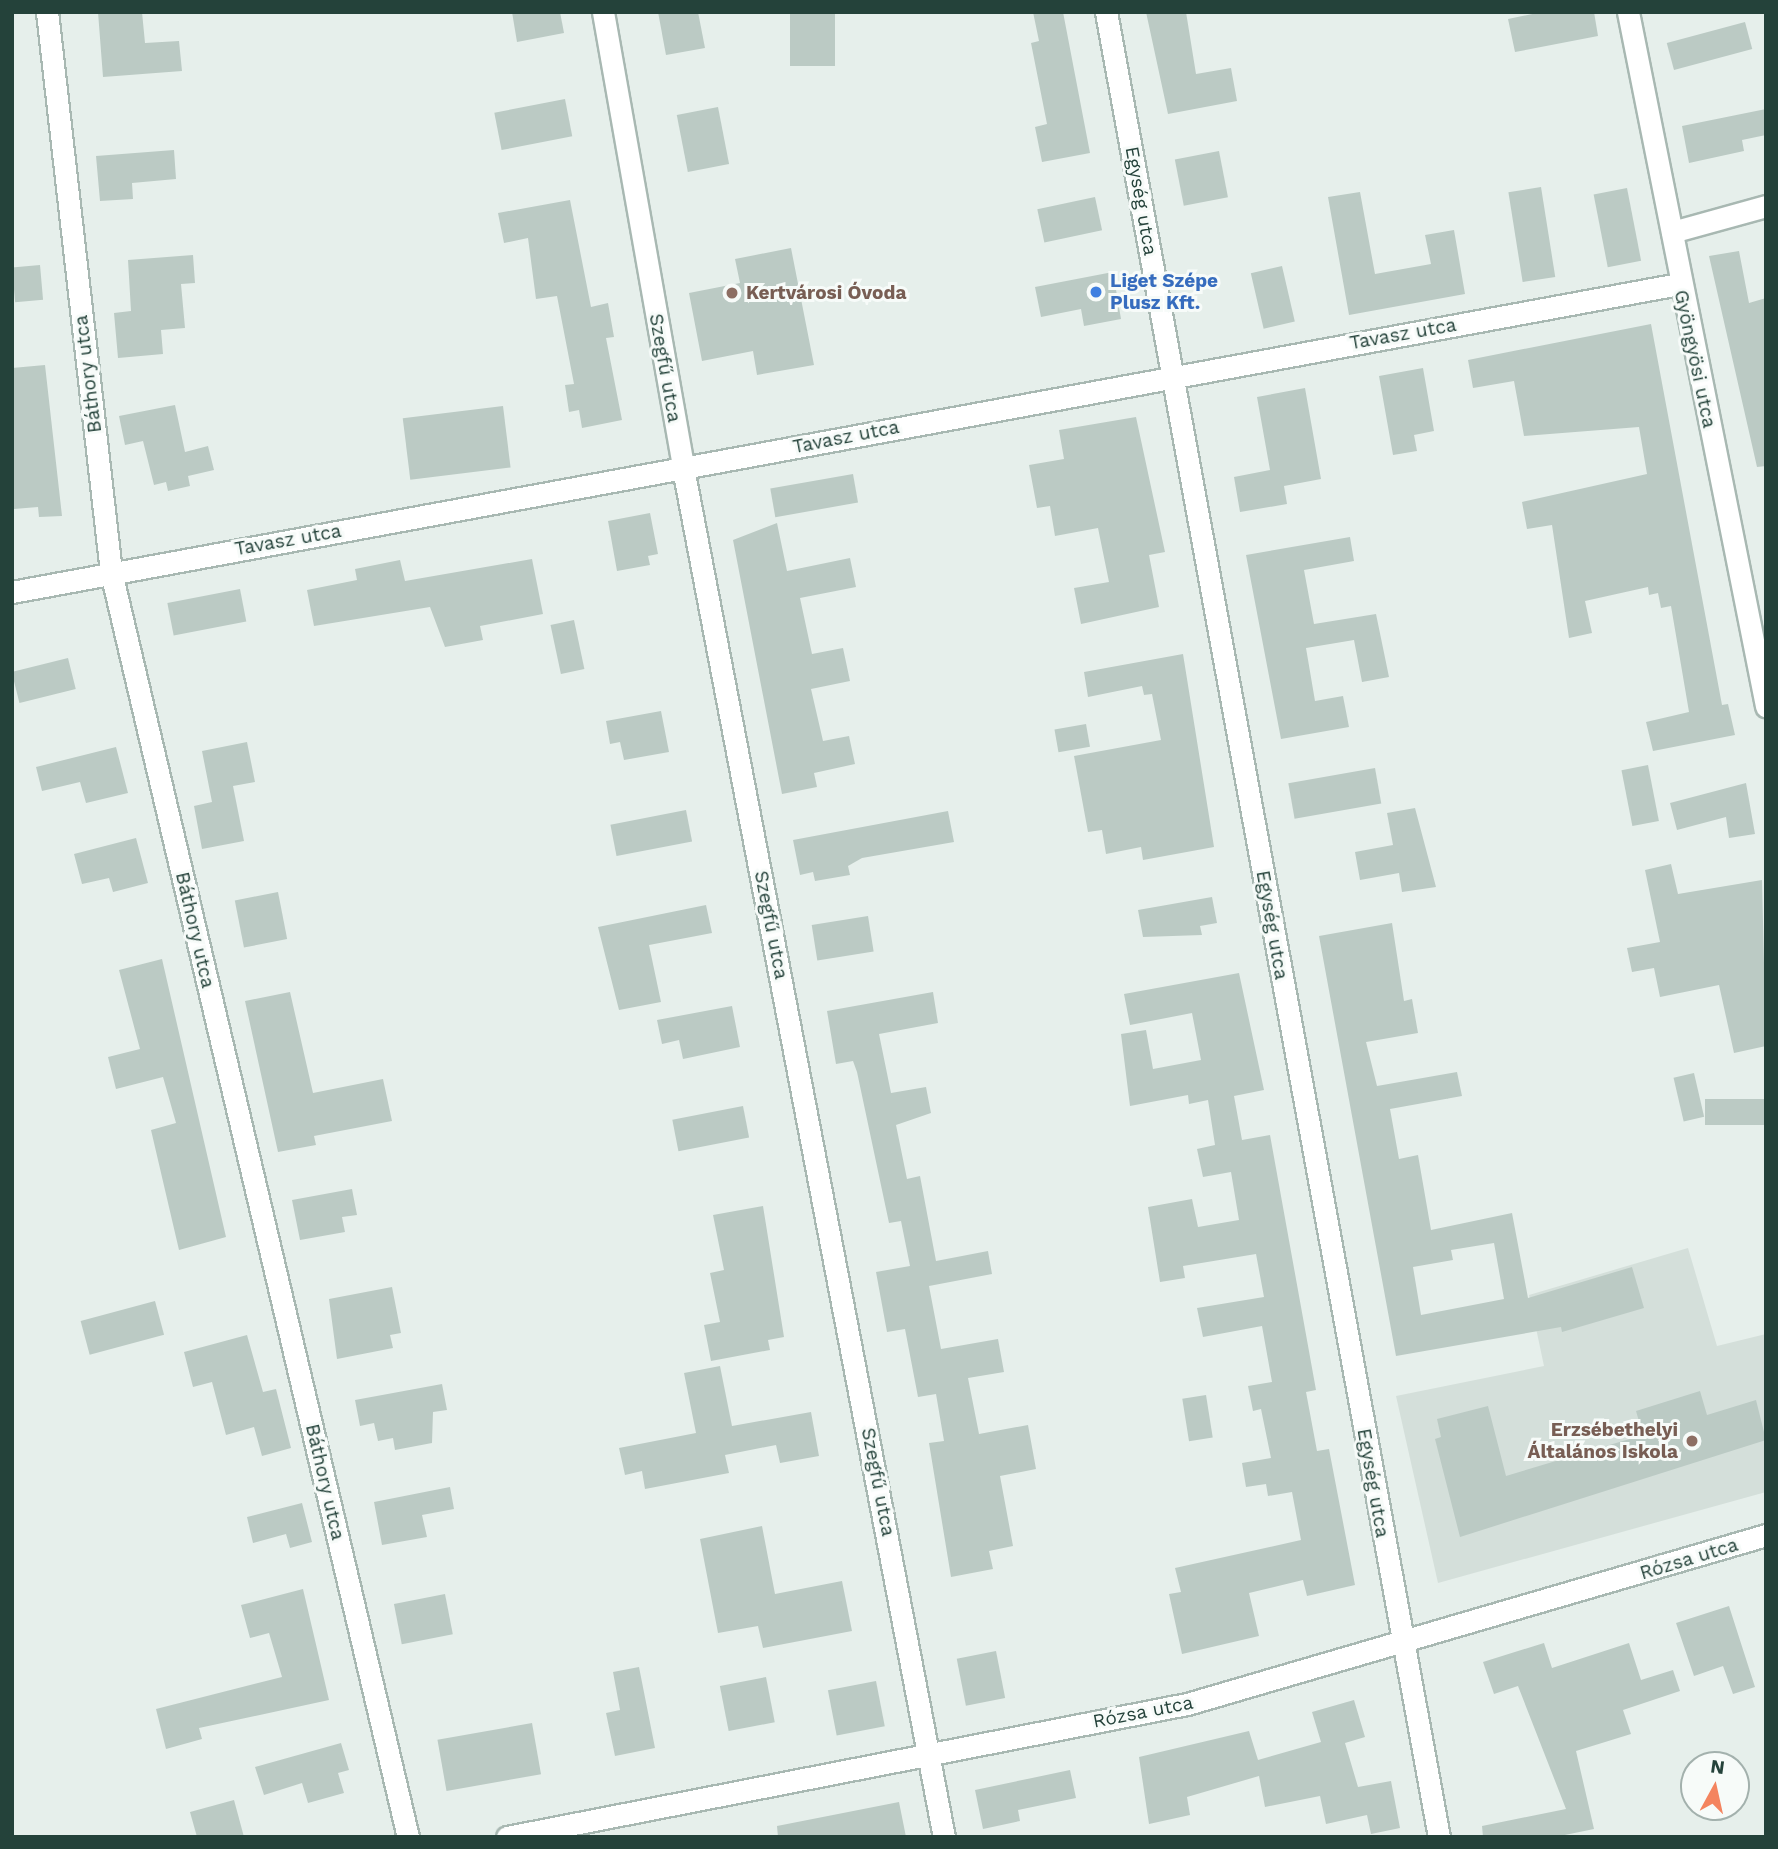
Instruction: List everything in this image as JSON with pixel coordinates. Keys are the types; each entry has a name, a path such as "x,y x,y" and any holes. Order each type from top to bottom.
{"street":[{"name":"Báthory utca","path":"47,12 111,572 408,1837"},
{"name":"Szegfű utca","path":"603,12 683,468 931,1753 944,1837"},
{"name":"Egység utca","path":"1106,12 1439,1837"},
{"name":"Gyöngyösi utca","path":"1628,12 1672,232 1679,284 1766,706"},
{"path":"1672,232 1766,206"},
{"name":"Tavasz utca","path":"12,592 1173,375 1679,284"},
{"name":"Rózsa utca","path":"507,1837 1186,1704 1403,1645 1766,1535"}],"shaded area":[{"path":"1688,1248 1717,1346 1766,1334 1766,1492 1438,1583 1396,1396 1544,1366 1529,1295"}],"building":[{"path":"98,12 142,12 145,43 179,41 182,71 103,77"},
{"path":"512,12 560,12 564,33 517,42"},
{"path":"658,12 698,12 705,48 666,55"},
{"path":"790,12 835,12 835,66 790,66"},
{"path":"1033,12 1063,12 1090,153 1042,162 1035,127 1047,124 1031,43 1039,41"},
{"path":"1146,12 1186,12 1196,74 1231,68 1237,101 1168,114"},
{"path":"1542,12 1594,12 1598,36 1515,52 1508,19"},
{"path":"1745,22 1752,49 1674,70 1667,43"},
{"path":"565,99 572,136 502,150 494,113"},
{"path":"718,107 729,164 688,172 677,115"},
{"path":"1766,109 1766,135 1742,140 1744,151 1689,163 1682,126"},
{"path":"174,150 176,179 132,183 133,199 100,201 96,156"},
{"path":"1219,151 1228,197 1184,206 1175,160"},
{"path":"1541,187 1555,277 1523,282 1508,192"},
{"path":"1627,188 1641,261 1608,267 1594,194"},
{"path":"1360,192 1375,274 1431,264 1425,235 1454,230 1465,294 1349,315 1328,197"},
{"path":"1095,197 1102,230 1044,243 1037,209"},
{"path":"570,200 591,307 608,303 614,337 606,338 622,420 582,428 579,410 569,412 565,385 574,384 557,296 536,299 528,238 504,243 498,213"},
{"path":"791,248 814,365 757,375 753,351 702,361 689,293 740,283 735,259"},
{"path":"1739,251 1749,303 1766,298 1766,466 1757,467 1709,256"},
{"path":"193,255 195,283 181,284 185,328 161,330 163,354 118,358 114,313 131,311 128,260"},
{"path":"40,265 43,300 15,302 12,267"},
{"path":"1282,266 1295,322 1264,329 1251,273"},
{"path":"1113,272 1121,319 1084,326 1081,309 1041,317 1035,287"},
{"path":"1651,324 1722,705 1728,704 1735,735 1653,751 1646,722 1689,712 1671,606 1661,608 1658,593 1649,595 1648,587 1585,601 1592,633 1569,638 1552,525 1527,529 1522,502 1647,474 1639,427 1524,436 1514,381 1473,388 1468,360"},
{"path":"45,365 62,516 39,517 38,507 14,509 12,500 12,368"},
{"path":"1423,368 1434,431 1414,435 1417,451 1393,455 1379,376"},
{"path":"1305,388 1321,479 1284,486 1287,504 1240,512 1234,477 1270,470 1257,397"},
{"path":"175,405 185,452 208,446 214,470 188,476 190,486 168,491 166,482 154,485 143,441 125,445 119,416"},
{"path":"503,406 511,468 410,480 403,418"},
{"path":"1136,417 1165,552 1149,555 1159,607 1081,624 1074,588 1109,582 1098,528 1055,536 1050,506 1037,508 1029,465 1064,459 1059,430"},
{"path":"853,474 858,503 775,517 770,489"},
{"path":"650,513 658,554 648,556 650,565 617,571 608,521"},
{"path":"777,523 787,571 850,558 856,587 800,598 812,654 843,648 850,681 811,689 823,741 849,736 855,764 814,773 817,787 782,794 733,540"},
{"path":"1350,537 1354,561 1304,570 1314,624 1376,614 1389,677 1362,682 1354,640 1306,648 1315,701 1343,696 1349,727 1281,739 1246,555"},
{"path":"532,559 543,614 480,626 483,640 445,647 430,607 314,626 307,590 357,580 355,569 400,560 405,581"},
{"path":"240,589 246,621 174,636 167,603"},
{"path":"574,620 584,669 561,674 551,625"},
{"path":"1183,654 1214,847 1143,860 1141,847 1106,854 1102,830 1088,832 1074,756 1161,740 1152,694 1144,695 1142,686 1088,697 1084,672"},
{"path":"68,658 76,689 19,703 12,672"},
{"path":"661,711 669,752 624,760 620,742 610,744 606,721"},
{"path":"1086,724 1090,747 1058,752 1054,730"},
{"path":"247,742 255,782 233,786 244,841 202,849 194,806 212,802 202,751"},
{"path":"116,747 128,793 86,803 80,782 42,791 36,767"},
{"path":"1648,765 1659,821 1632,826 1621,770"},
{"path":"1375,768 1381,803 1295,819 1288,783"},
{"path":"1746,783 1755,834 1729,838 1726,817 1677,830 1670,803"},
{"path":"1415,808 1436,887 1402,892 1399,873 1360,880 1355,852 1393,845 1387,813"},
{"path":"686,810 692,841 617,856 610,825"},
{"path":"948,811 954,842 862,858 848,866 850,875 815,881 813,872 800,875 793,840"},
{"path":"136,838 148,883 113,892 109,878 82,884 74,854"},
{"path":"1671,864 1678,894 1762,880 1766,1046 1734,1053 1719,985 1660,997 1654,968 1632,972 1627,948 1660,942 1645,870"},
{"path":"278,892 287,939 244,948 235,900"},
{"path":"1212,897 1217,923 1200,926 1202,935 1143,937 1138,910"},
{"path":"706,905 712,933 649,945 661,1002 619,1010 598,927"},
{"path":"868,916 874,952 817,960 812,925"},
{"path":"1392,923 1404,1001 1412,999 1418,1033 1366,1042 1377,1086 1457,1072 1462,1096 1390,1109 1399,1159 1418,1155 1431,1230 1512,1213 1528,1298 1632,1267 1644,1308 1562,1332 1561,1327 1396,1356 1319,936","holes":["1494,1243 1504,1299 1421,1315 1413,1267 1453,1260 1451,1250"]},
{"path":"162,959 226,1237 179,1250 151,1130 176,1123 163,1077 116,1089 108,1057 140,1049 119,970"},
{"path":"1239,973 1264,1090 1234,1096 1242,1140 1270,1135 1316,1390 1306,1392 1317,1451 1329,1449 1355,1585 1307,1596 1303,1580 1249,1593 1259,1636 1182,1654 1169,1594 1181,1592 1175,1568 1301,1540 1292,1492 1268,1496 1266,1484 1246,1487 1242,1463 1271,1458 1261,1409 1253,1411 1248,1386 1272,1382 1262,1326 1203,1337 1197,1308 1264,1297 1256,1254 1183,1266 1185,1278 1160,1282 1148,1207 1192,1199 1198,1227 1239,1220 1231,1172 1203,1177 1197,1149 1215,1145 1208,1100 1189,1104 1188,1095 1130,1106 1121,1034 1146,1030 1153,1069 1201,1060 1192,1013 1130,1025 1124,994"},
{"path":"290,992 313,1093 383,1079 392,1121 314,1136 316,1145 278,1152 245,1001"},
{"path":"933,992 938,1023 879,1034 891,1093 926,1087 931,1113 896,1125 907,1179 920,1176 936,1261 988,1251 992,1274 929,1286 941,1349 998,1339 1004,1372 968,1378 979,1434 1028,1425 1036,1469 1000,1476 1013,1546 989,1551 993,1569 951,1577 929,1443 944,1441 936,1394 918,1397 905,1329 887,1332 876,1272 910,1266 901,1221 889,1223 857,1072 853,1061 836,1064 827,1011"},
{"path":"732,1006 740,1047 683,1059 679,1040 662,1044 657,1020"},
{"path":"1694,1073 1704,1117 1684,1122 1674,1078"},
{"path":"1705,1099 1766,1099 1766,1125 1705,1125"},
{"path":"743,1106 749,1137 678,1151 672,1120"},
{"path":"352,1189 357,1215 342,1217 345,1232 300,1240 292,1200"},
{"path":"763,1206 784,1337 768,1340 770,1350 711,1361 704,1325 720,1322 710,1273 724,1270 713,1215"},
{"path":"392,1287 401,1333 390,1335 393,1348 337,1359 329,1299"},
{"path":"155,1301 164,1335 90,1355 81,1321"},
{"path":"247,1335 263,1392 276,1389 291,1448 262,1456 254,1427 226,1435 212,1382 193,1387 184,1352"},
{"path":"720,1366 732,1426 811,1412 819,1456 780,1463 776,1445 725,1455 729,1473 645,1489 642,1471 625,1475 619,1448 696,1433 684,1373"},
{"path":"442,1384 447,1410 433,1412 432,1443 395,1450 393,1438 378,1441 374,1423 360,1426 355,1400"},
{"path":"1700,1391 1707,1415 1756,1400 1766,1440 1460,1537 1435,1439 1441,1437 1437,1419 1488,1406 1506,1476 1643,1435 1636,1411"},
{"path":"1206,1395 1213,1437 1189,1441 1182,1399"},
{"path":"450,1487 454,1509 422,1515 427,1537 382,1545 374,1502"},
{"path":"302,1503 312,1542 290,1548 286,1534 253,1543 247,1517"},
{"path":"762,1526 775,1594 842,1581 852,1631 763,1648 758,1626 718,1633 700,1539"},
{"path":"303,1589 329,1700 199,1728 202,1739 166,1749 156,1709 282,1677 269,1633 250,1638 241,1605"},
{"path":"445,1594 453,1634 402,1644 394,1604"},
{"path":"1729,1606 1755,1687 1733,1694 1723,1666 1694,1676 1676,1623"},
{"path":"1544,1643 1552,1668 1629,1643 1641,1680 1673,1670 1680,1691 1623,1710 1631,1734 1576,1751 1594,1829 1555,1837 1483,1837 1482,1826 1566,1809 1518,1686 1494,1694 1483,1662"},
{"path":"996,1651 1005,1698 966,1706 957,1659"},
{"path":"639,1667 655,1748 615,1756 606,1713 620,1710 613,1672"},
{"path":"766,1677 775,1722 729,1731 720,1686"},
{"path":"876,1681 885,1726 837,1736 828,1690"},
{"path":"1354,1700 1365,1737 1345,1743 1358,1787 1391,1781 1400,1828 1371,1834 1367,1815 1326,1824 1320,1796 1265,1807 1259,1776 1187,1797 1190,1815 1149,1824 1139,1757 1249,1731 1258,1760 1321,1742 1312,1712"},
{"path":"532,1723 541,1774 446,1791 437,1740"},
{"path":"341,1743 349,1770 338,1773 344,1793 308,1803 302,1783 264,1795 255,1767"},
{"path":"1070,1770 1076,1798 1018,1810 1020,1821 983,1829 975,1790"},
{"path":"234,1800 244,1837 197,1837 190,1812"},
{"path":"899,1802 906,1837 778,1837 777,1826"}],"place":[{"name":"Liget Szépe Plusz Kft.","path":"1096,292"},
{"name":"Kertvárosi Óvoda","path":"732,293"},
{"name":"Erzsébethelyi Általános Iskola","path":"1692,1441"}]}
